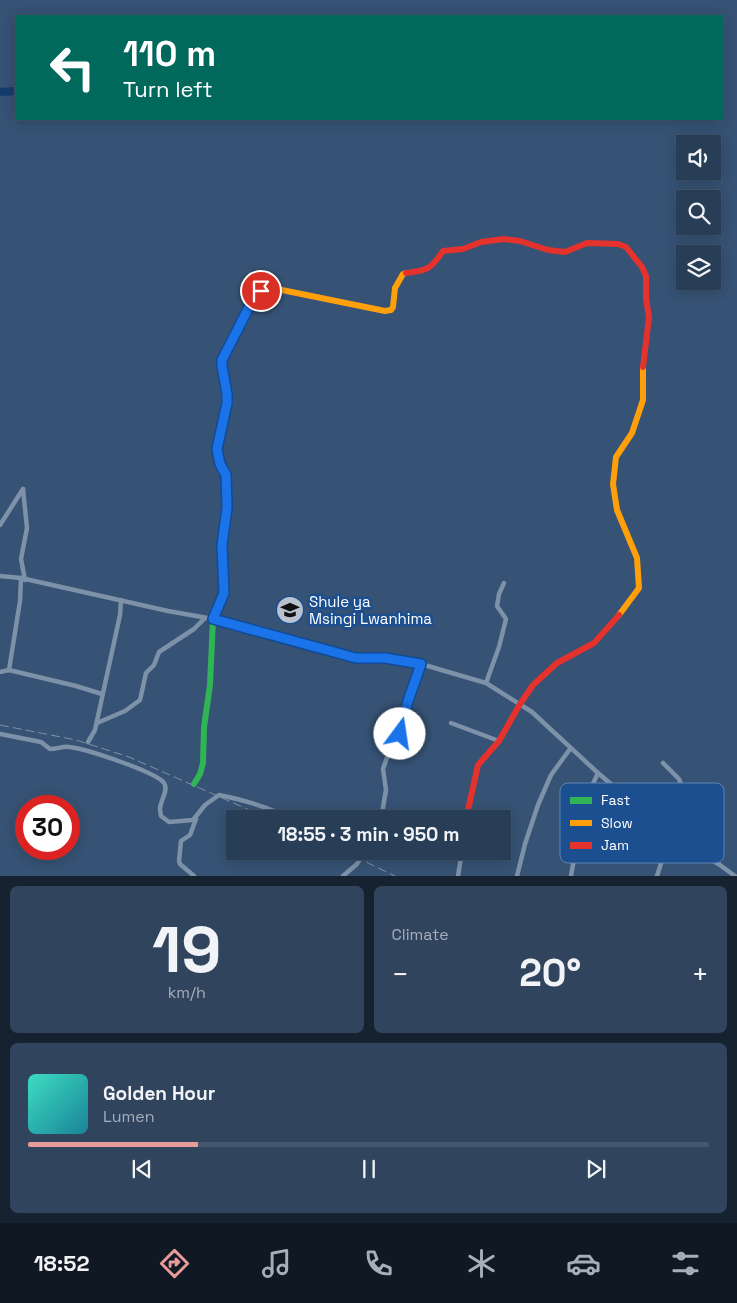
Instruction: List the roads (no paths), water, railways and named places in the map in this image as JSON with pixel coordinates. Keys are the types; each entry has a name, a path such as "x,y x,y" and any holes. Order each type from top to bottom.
{"street":[{"path":"194,784 200,774 203,763 204,727 210,685 213,619 224,593 222,545 227,508 226,475 220,464 217,449 227,403 222,360 248,309 261,291 266,288 272,288 385,311 391,310 393,307 395,288 403,274 426,270 445,251 463,249 481,242 504,239 531,244 548,250 565,252 587,243 618,244 626,247 645,272 649,317 642,374 643,400 632,433 616,457 613,484 617,510 626,536 637,558 639,588 627,606 594,643 557,663 533,685 499,741 476,769 468,810"},
{"path":"0,525 23,490 27,528 21,559 23,579 9,670"},
{"path":"0,576 23,579 213,619 356,658 385,658 421,664 486,683 532,712 610,783"},
{"path":"486,683 496,657 506,619 498,606 499,594 504,583"},
{"path":"88,742 92,737 96,723 120,615 121,600"},
{"path":"96,723 125,711 140,700 146,673 154,665 159,652 194,628 205,618"},
{"path":"383,810 386,790 383,769 400,734 408,701 421,664"},
{"path":"0,672 9,670 102,694"},
{"path":"450,723 499,741"},
{"path":"0,734 41,742 50,749 63,746 73,747 126,764 164,782 166,786 160,808 161,816 169,822 190,821 196,818"},
{"path":"517,876 538,805 551,775 570,748"},
{"path":"663,763 681,783"},
{"path":"593,783 598,773"},
{"path":"194,876 179,862 181,841 190,835 196,818 205,805 219,796 238,799 269,810"},
{"path":"343,876 360,860"},
{"path":"458,876 461,860"},
{"path":"572,876 574,863"},
{"path":"657,876 661,863"},
{"path":"717,863 735,876"}],"waterway":[{"path":"0,92 15,91"}],"railway":[{"path":"0,725 76,740 129,757 250,810"},
{"path":"362,860 395,876"}],"place":[{"name":"Shule ya Msingi Lwanhima","path":"290,610"}]}
